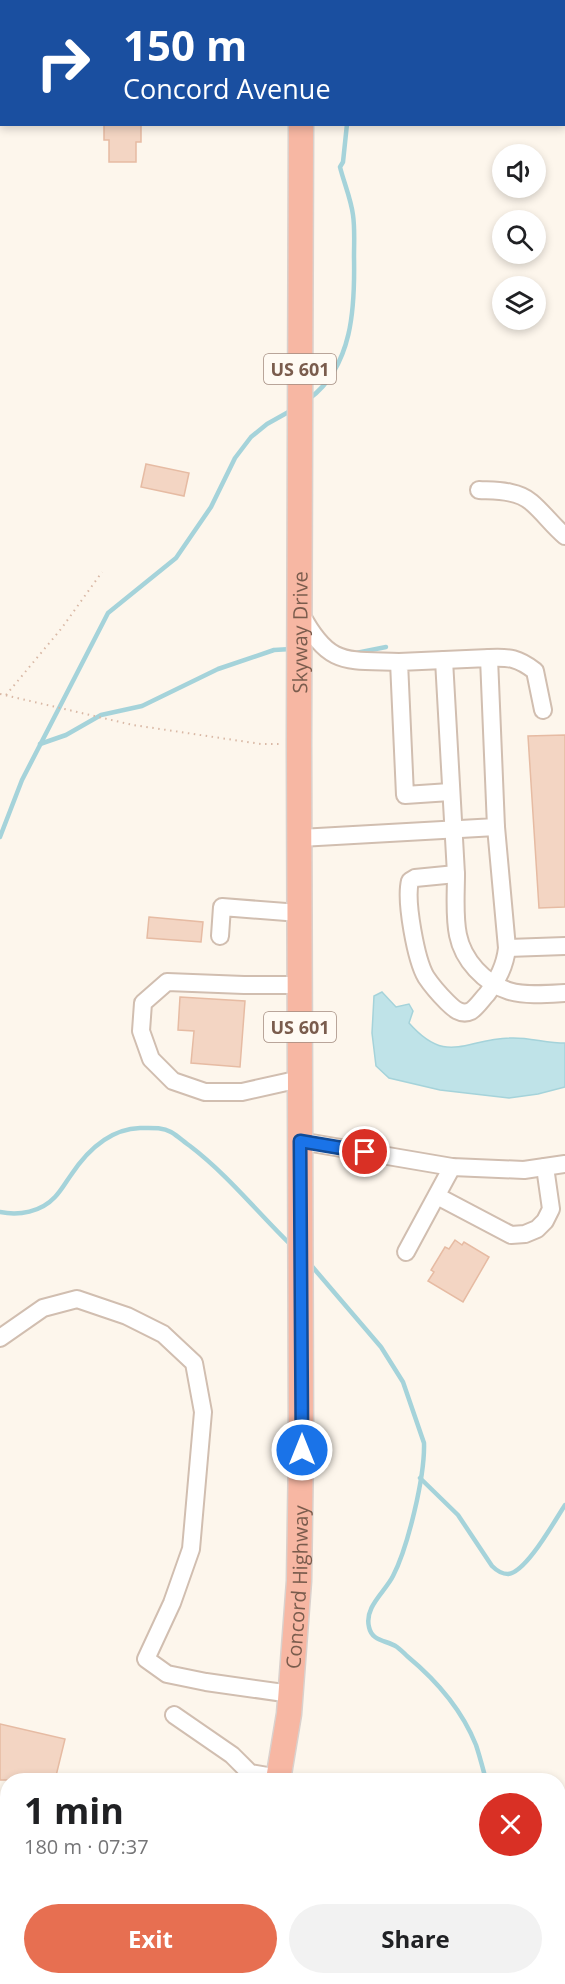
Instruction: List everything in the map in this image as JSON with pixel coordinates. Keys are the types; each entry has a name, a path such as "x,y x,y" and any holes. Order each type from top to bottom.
{"highway":[{"name":"Skyway Drive","path":"300,1141 301,126"},
{"name":"Concord Highway","path":"279,1773 291,1694 299,1581 302,1450 300,1141"}],"street":[{"path":"479,490 519,495 529,501 565,536"},
{"path":"300,613 312,636 331,654 353,660 399,662 507,657 521,660 535,670 543,710"},
{"path":"456,874 415,878 410,881 412,927 425,976 454,1009 463,1013 471,1011 480,1002 495,983 506,963 507,948 496,827 489,658"},
{"path":"444,660 456,874 457,934 462,949 480,974 509,991 565,993"},
{"path":"399,662 405,795 450,792"},
{"path":"300,838 496,827"},
{"path":"220,936 222,907 299,913"},
{"path":"507,948 565,946"},
{"path":"299,985 167,982 143,1003 141,1031 151,1059 173,1081 205,1092 242,1092 300,1078"},
{"path":"300,1141 452,1167 524,1170 565,1164"},
{"path":"406,1252 452,1167"},
{"path":"437,1196 511,1235 525,1234 537,1229 545,1221 551,1209 545,1167"},
{"path":"0,1338 43,1308 77,1299 127,1316 163,1334 194,1363 203,1412 191,1548 172,1603 146,1659 167,1674 291,1694"},
{"path":"174,1714 232,1755 250,1773"}],"path":[{"path":"6,695 61,629 102,572"},
{"path":"0,694 133,725 261,744 299,743"}],"water":[{"path":"382,992 396,1007 409,1004 413,1011 409,1023 434,1044 457,1047 510,1038 565,1043 565,1087 509,1098 440,1090 389,1078 376,1066 372,1033 374,996"}],"building":[{"path":"104,126 141,126 141,142 136,142 136,162 109,162 109,140 104,140"},
{"path":"146,464 189,473 184,496 141,487"},
{"path":"565,735 565,907 539,908 528,736"},
{"path":"149,917 203,922 201,942 147,938"},
{"path":"180,997 245,1001 240,1067 191,1063 194,1031 178,1030"},
{"path":"455,1240 462,1245 464,1242 489,1257 463,1302 428,1281 434,1272 431,1270 445,1247 449,1249"},
{"path":"0,1724 65,1739 57,1773 0,1773"}],"waterway":[{"path":"309,399 324,385 335,370 343,353 352,315 354,220 340,167 343,162 347,126"},
{"path":"0,837 22,780 108,613 176,558 211,507 235,458 251,437 267,424 292,410"},
{"path":"356,653 386,647"},
{"path":"40,744 66,735 101,715 142,706 218,669 274,650 291,649"},
{"path":"0,1212 29,1212 49,1202 84,1158 100,1143 118,1132 140,1128 160,1129 168,1130 204,1157 291,1245"},
{"path":"310,1264 381,1347 403,1382 424,1443 422,1474 410,1530 393,1576 372,1606 368,1620 369,1627 377,1638 400,1649 447,1696 470,1732 484,1773"},
{"path":"420,1478 458,1515 492,1566 506,1574 515,1571 531,1556 565,1505"}],"route":[{"path":"302,1450 300,1141 365,1152"}]}
